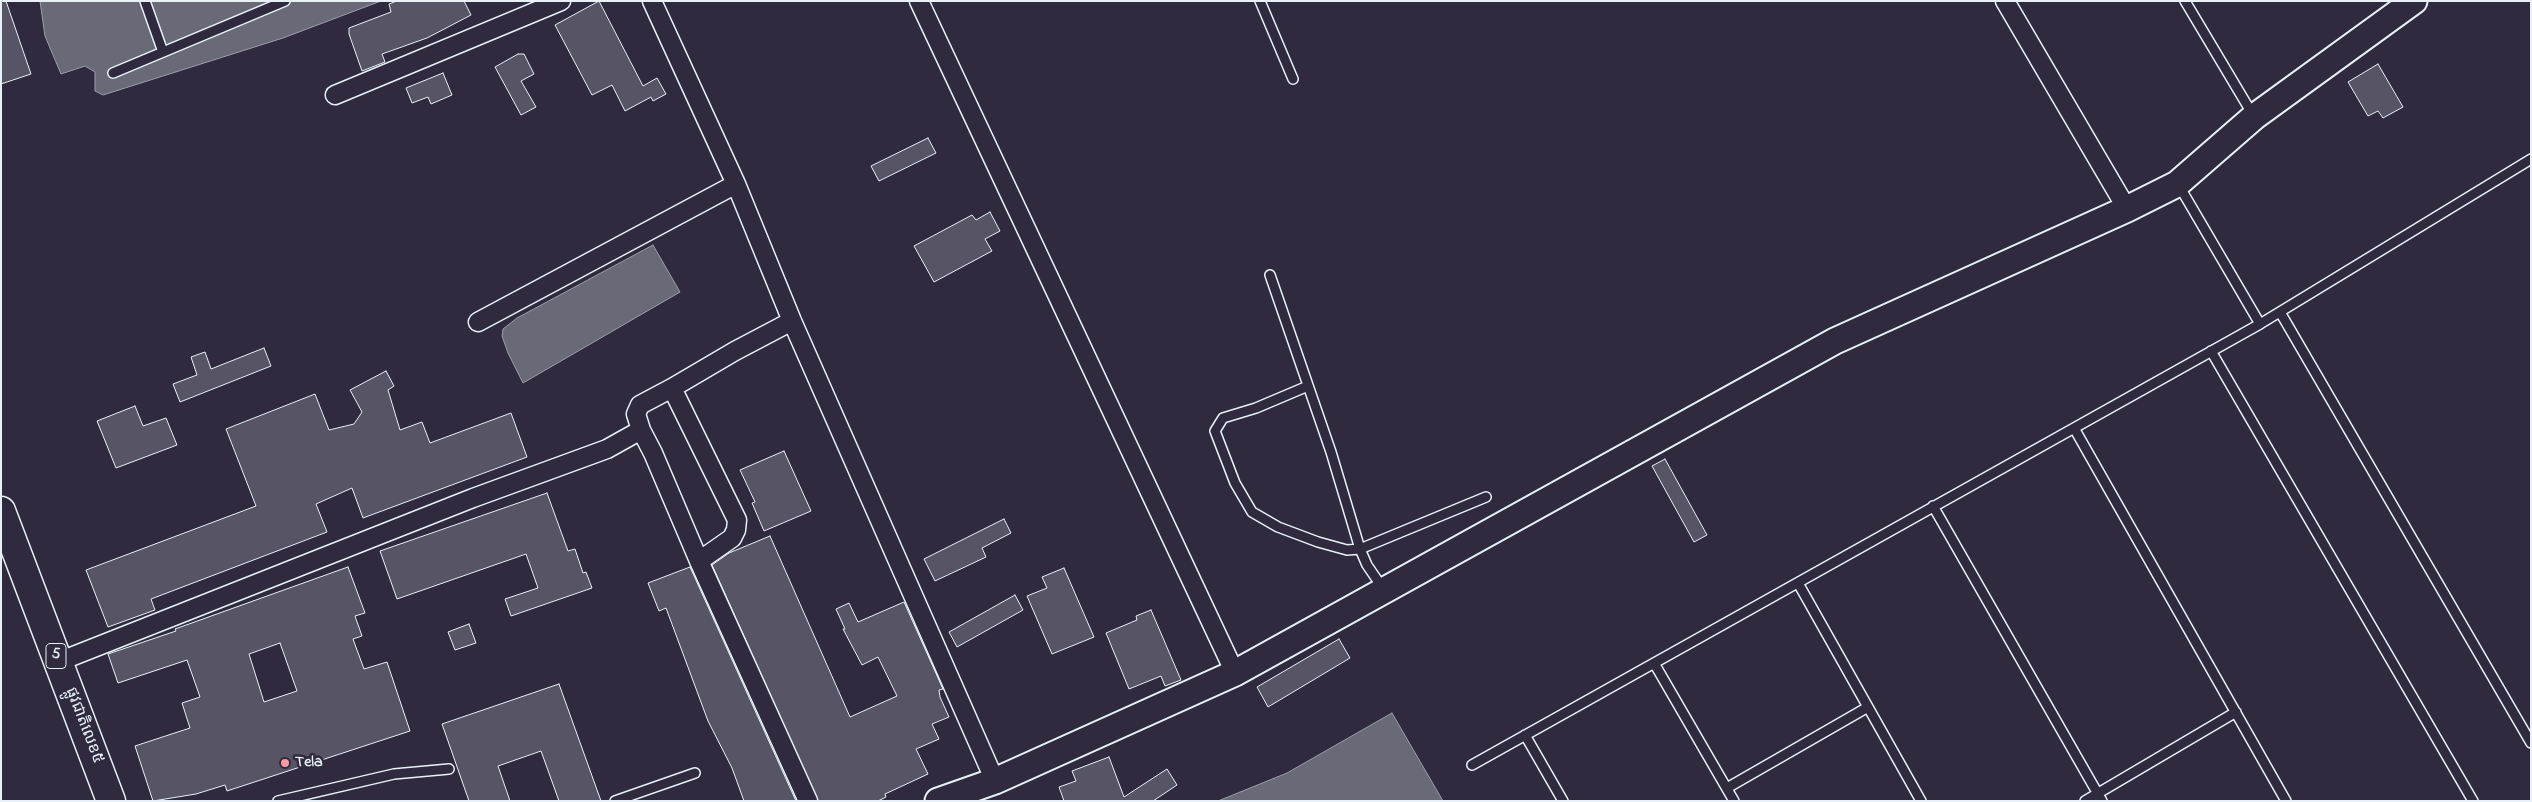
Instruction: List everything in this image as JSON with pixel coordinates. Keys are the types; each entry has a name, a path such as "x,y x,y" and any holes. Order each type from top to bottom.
{"highway":[{"name":"ផ្លូវជាតិលេខ៥","path":"1,511 111,801"}],"street":[{"path":"335,96 561,1"},
{"path":"652,1 736,184 792,321 995,781"},
{"path":"919,1 1234,673"},
{"path":"2005,1 2127,209"},
{"path":"938,801 995,781 1234,673 1835,341 2127,209 2177,184 2254,117 2414,1"},
{"path":"478,322 736,184"},
{"path":"792,321 735,351 672,388 645,400 636,414 641,430 699,561 808,801"},
{"path":"672,388 737,520 736,530 732,538 699,561"},
{"path":"58,662 482,494 607,449 641,430"}],"lane":[{"path":"145,1 163,52"},
{"path":"113,72 285,1"},
{"path":"1260,1 1293,79"},
{"path":"2185,1 2254,117"},
{"path":"1472,765 2260,324 2531,159"},
{"path":"2177,184 2260,324"},
{"path":"1270,275 1360,549 1367,565 1384,590"},
{"path":"2280,312 2531,744"},
{"path":"2211,351 2474,801"},
{"path":"1308,386 1256,408 1223,418 1215,430 1235,483 1252,512 1278,527 1318,542 1347,550 1360,549 1486,497"},
{"path":"2074,428 2286,801"},
{"path":"1933,506 2100,797"},
{"path":"1798,583 1920,801"},
{"path":"1654,663 1734,801"},
{"path":"1727,788 1868,707"},
{"path":"2085,801 2100,797 2236,712"},
{"path":"1524,735 1562,801"},
{"path":"278,801 394,774 449,769"},
{"path":"615,801 695,773"}],"water":[{"path":"40,1 381,1 283,38 103,95 95,91 95,72 85,66 61,74 45,36"},
{"path":"653,245 680,292 523,383 508,353 502,336 503,329 517,318"},
{"path":"1392,713 1443,801 1218,801 1287,773"}],"building":[{"path":"1,1 6,1 31,74 1,84"},
{"path":"397,1 464,1 471,15 427,38 382,54 385,62 362,71 349,34 349,28 391,12 389,4"},
{"path":"599,1 643,86 657,78 666,94 653,101 651,97 625,111 612,85 592,95 555,25"},
{"path":"518,54 524,54 534,74 521,81 536,107 521,115 495,67"},
{"path":"2378,64 2403,107 2383,118 2378,111 2368,116 2348,82"},
{"path":"443,73 452,95 431,104 428,97 412,103 406,88"},
{"path":"928,138 936,153 879,181 871,166"},
{"path":"990,212 1000,231 985,239 992,251 934,282 914,246 972,215 976,220"},
{"path":"264,348 271,366 180,402 173,384 197,375 191,357 205,352 211,369"},
{"path":"386,371 394,386 388,390 400,430 422,422 430,443 511,413 527,457 363,518 352,488 316,504 327,532 151,599 155,610 108,627 86,570 256,506 226,429 315,394 329,430 354,424 362,412 350,390"},
{"path":"135,406 143,426 166,418 177,445 116,468 97,421"},
{"path":"784,451 811,511 764,531 752,503 755,502 740,470"},
{"path":"1665,459 1707,535 1694,542 1652,466"},
{"path":"547,493 568,551 575,549 583,573 586,572 592,588 511,616 505,599 538,588 526,554 397,599 380,551"},
{"path":"1004,519 1011,533 982,548 986,557 935,581 924,559"},
{"path":"770,536 850,717 897,696 878,657 862,665 843,629 845,629 836,609 849,603 858,622 904,602 943,689 939,690 940,697 949,717 932,724 939,739 916,749 928,774 885,794 886,797 878,801 818,801 712,565 729,553"},
{"path":"348,567 365,613 355,616 362,636 353,639 364,669 387,662 410,731 227,791 225,785 196,794 153,801 135,746 190,728 182,703 200,697 187,660 118,683 108,654 176,631 175,629","holes":["280,643 297,691 264,702 249,654"]},
{"path":"690,567 796,801 744,801 732,768 708,721 666,608 659,611 648,583"},
{"path":"1064,568 1094,637 1052,654 1027,596 1047,588 1042,577"},
{"path":"1015,595 1023,610 957,647 949,632"},
{"path":"1151,610 1181,680 1165,686 1161,676 1129,689 1106,633 1137,620 1136,616"},
{"path":"469,624 476,643 455,650 448,632"},
{"path":"1339,639 1350,658 1268,707 1257,687"},
{"path":"559,684 601,801 559,801 541,751 498,766 510,801 469,801 442,724"},
{"path":"1109,757 1124,797 1167,769 1177,785 1153,801 1064,801 1059,787 1076,781 1072,771"}],"place":[{"name":"Tela","path":"285,763"}]}
